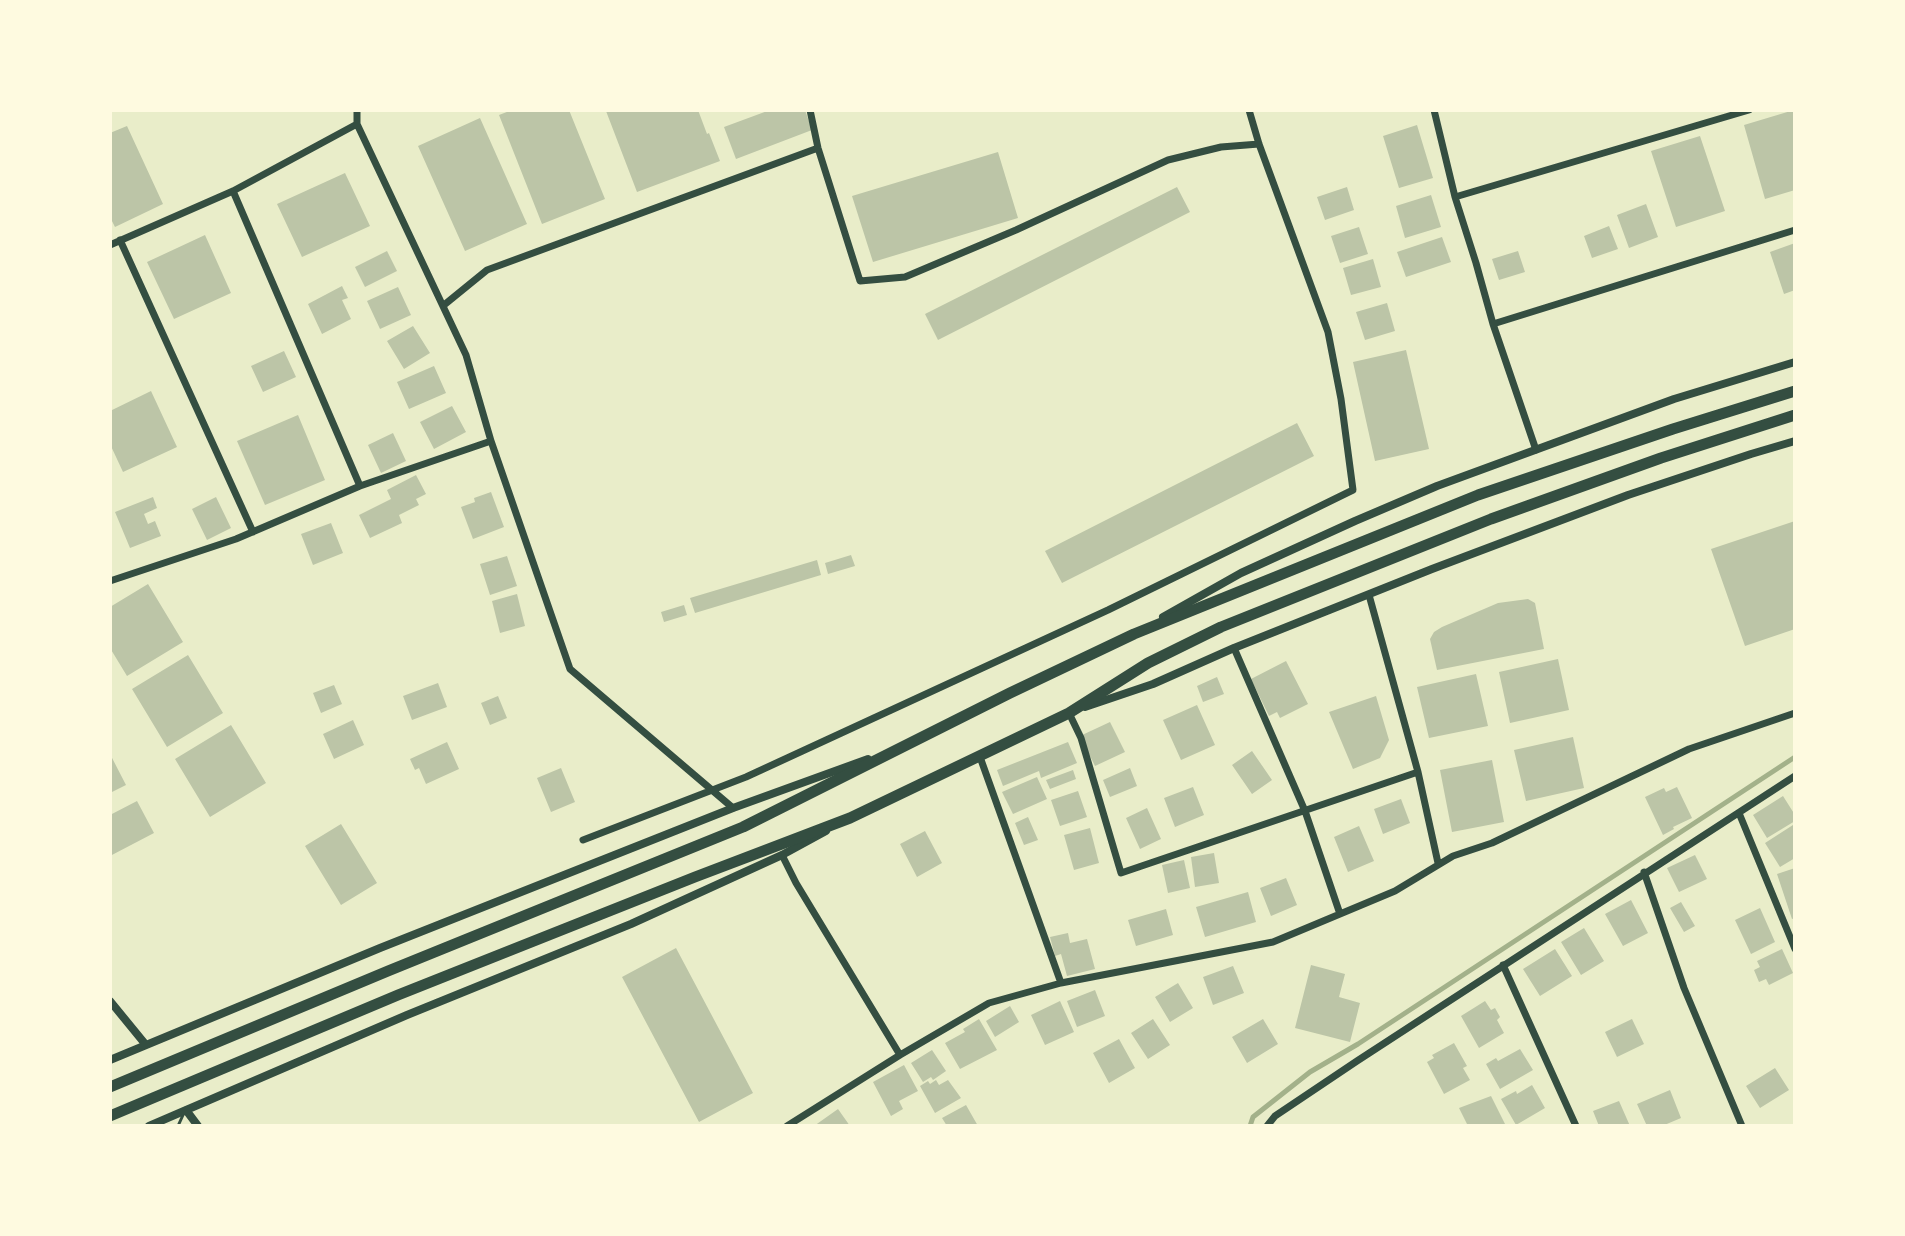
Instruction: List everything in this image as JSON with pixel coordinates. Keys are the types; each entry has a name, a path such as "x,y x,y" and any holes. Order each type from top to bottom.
{"highway":[{"path":"110,1087 743,827 1134,634 1478,495 1795,391"},
{"path":"110,1116 398,995 850,818 1069,713 1148,663 1221,627 1491,519 1661,458 1795,415"}],"street":[{"path":"357,110 357,124 466,355 491,441 570,669 733,808"},
{"path":"810,110 818,148 860,281 905,277 1168,160 1221,147 1259,144"},
{"path":"583,840 760,771 1108,610 1353,490 1328,332 1249,110"},
{"path":"1434,110 1455,197 1493,324 1536,450"},
{"path":"1455,197 1749,110"},
{"path":"110,245 233,191 357,124"},
{"path":"444,305 487,270 818,148"},
{"path":"233,191 360,486"},
{"path":"1493,324 1795,230"},
{"path":"120,240 253,532"},
{"path":"1134,634 1241,573 1437,486 1674,399 1795,362"},
{"path":"110,581 253,532 360,486 491,441"},
{"path":"1418,772 1121,873 1081,738 1069,713 1153,684 1234,648 1432,569 1628,495 1795,441"},
{"path":"1369,595 1418,772 1438,863"},
{"path":"1234,648 1305,811 1340,914"},
{"path":"787,1126 989,1003 1061,983 1273,942 1395,891 1438,863 1492,843 1689,749 1795,713"},
{"path":"110,1060 394,942 733,808 898,748"},
{"path":"980,757 1061,983"},
{"path":"1267,1126 1275,1116 1795,776"},
{"path":"1739,813 1795,949"},
{"path":"149,1126 407,1015 631,924 782,855 850,818"},
{"path":"782,855 900,1055"},
{"path":"1644,872 1684,988 1742,1126"},
{"path":"1503,965 1576,1126"},
{"path":"110,1001 146,1045"},
{"path":"186,1110 198,1126"}],"lane":[{"path":"178,1126 186,1110"}],"building":[{"path":"512,110 569,110 605,199 542,224 499,115"},
{"path":"698,110 720,161 637,192 606,111"},
{"path":"770,110 805,110 812,130 736,159 724,127"},
{"path":"1794,110 1795,190 1765,199 1744,125"},
{"path":"480,118 527,224 465,251 418,146"},
{"path":"1417,125 1433,178 1399,188 1383,136"},
{"path":"127,126 163,204 115,227 110,217 110,133"},
{"path":"1700,136 1725,211 1676,227 1651,151"},
{"path":"998,152 1018,218 873,262 852,196"},
{"path":"345,173 370,226 302,257 277,204"},
{"path":"1177,187 1190,212 938,340 925,314"},
{"path":"1347,187 1354,210 1325,220 1317,197"},
{"path":"1431,195 1441,227 1405,238 1396,206"},
{"path":"1646,204 1658,237 1629,248 1617,215"},
{"path":"1609,226 1618,249 1592,258 1584,236"},
{"path":"1359,227 1368,254 1340,263 1331,236"},
{"path":"205,235 231,293 174,319 147,262"},
{"path":"1442,237 1451,262 1406,277 1397,252"},
{"path":"1795,243 1795,290 1784,294 1770,252"},
{"path":"387,251 397,271 365,287 355,267"},
{"path":"1518,251 1525,272 1499,280 1492,259"},
{"path":"1373,259 1381,287 1351,295 1343,268"},
{"path":"342,286 348,298 342,300 351,319 322,334 308,304"},
{"path":"398,287 411,315 380,329 367,301"},
{"path":"1387,303 1395,331 1365,340 1356,312"},
{"path":"413,326 430,353 404,369 387,341"},
{"path":"1406,350 1429,449 1375,461 1353,362"},
{"path":"284,351 296,377 263,392 251,366"},
{"path":"434,366 446,393 409,409 397,382"},
{"path":"151,391 177,447 123,472 110,444 110,411"},
{"path":"452,406 466,432 434,449 420,422"},
{"path":"298,415 325,480 265,505 237,441"},
{"path":"1297,423 1314,456 1062,583 1045,551"},
{"path":"393,433 406,461 381,473 368,445"},
{"path":"416,475 426,494 416,499 419,505 399,515 402,523 370,538 359,515 391,499 387,490"},
{"path":"491,492 504,527 473,539 461,507"},
{"path":"153,497 157,508 144,514 148,524 155,521 161,536 130,548 115,512"},
{"path":"216,497 231,528 207,540 192,509"},
{"path":"1795,521 1795,629 1745,646 1711,549"},
{"path":"331,523 343,553 313,565 301,534"},
{"path":"851,555 855,566 828,574 825,563"},
{"path":"507,556 517,586 490,595 480,564"},
{"path":"817,560 821,575 695,613 690,598"},
{"path":"148,584 183,642 127,676 110,648 110,607"},
{"path":"517,594 525,626 500,633 492,601"},
{"path":"1528,599 1535,603 1544,649 1437,670 1430,639 1434,632 1498,603"},
{"path":"684,605 687,615 664,622 661,612"},
{"path":"188,655 223,713 167,747 132,689"},
{"path":"1558,659 1569,710 1510,723 1499,672"},
{"path":"1286,661 1308,704 1280,718 1277,712 1269,716 1251,679"},
{"path":"1476,674 1488,726 1429,738 1417,687"},
{"path":"1217,677 1224,694 1203,702 1197,686"},
{"path":"438,683 447,707 412,720 403,696"},
{"path":"334,685 342,704 321,713 313,693"},
{"path":"498,696 507,718 490,725 481,703"},
{"path":"1376,696 1389,740 1380,758 1353,769 1329,712"},
{"path":"1197,705 1215,745 1181,760 1163,720"},
{"path":"353,720 364,745 334,759 323,734"},
{"path":"1110,722 1125,752 1095,766 1080,736"},
{"path":"231,725 266,783 210,817 175,759"},
{"path":"1573,737 1584,788 1526,801 1514,750"},
{"path":"447,742 459,769 426,784 419,768 415,770 410,759"},
{"path":"1068,742 1077,763 1041,778 1039,771 1003,786 997,770"},
{"path":"1252,751 1272,780 1252,794 1232,765"},
{"path":"110,754 126,785 110,793"},
{"path":"1492,760 1504,822 1452,832 1440,770"},
{"path":"561,768 575,802 551,812 537,778"},
{"path":"1130,768 1137,786 1110,797 1103,780"},
{"path":"1073,770 1076,779 1050,789 1046,780"},
{"path":"1037,777 1047,799 1013,814 1002,792"},
{"path":"1193,787 1204,815 1175,827 1164,798"},
{"path":"1677,787 1692,818 1663,835 1645,797 1664,788 1666,792"},
{"path":"1078,791 1087,817 1060,826 1051,800"},
{"path":"1783,796 1795,815 1795,821 1767,838 1753,815"},
{"path":"1401,799 1410,823 1383,834 1374,809"},
{"path":"137,801 154,833 110,856 110,815"},
{"path":"1147,808 1161,839 1140,849 1126,818"},
{"path":"1028,817 1038,840 1024,845 1015,823"},
{"path":"341,824 377,883 341,905 305,846"},
{"path":"1793,825 1795,858 1780,867 1765,843"},
{"path":"1359,826 1374,861 1348,872 1334,837"},
{"path":"1090,828 1099,863 1074,870 1064,835"},
{"path":"925,831 942,863 917,877 900,844"},
{"path":"1214,853 1219,883 1195,887 1191,857"},
{"path":"1695,855 1707,879 1679,892 1667,868"},
{"path":"1184,860 1190,888 1168,893 1162,865"},
{"path":"1795,868 1795,918 1792,919 1777,874"},
{"path":"1286,878 1297,905 1271,916 1260,888"},
{"path":"1248,892 1256,922 1205,937 1196,907"},
{"path":"1631,900 1648,933 1623,946 1605,914"},
{"path":"1681,902 1695,926 1684,932 1670,908"},
{"path":"1760,908 1775,942 1751,954 1735,920"},
{"path":"1166,909 1173,935 1136,946 1128,920"},
{"path":"1584,928 1604,961 1581,975 1561,942"},
{"path":"1068,933 1070,943 1087,939 1095,969 1067,976 1061,954 1055,956 1050,937"},
{"path":"676,948 753,1093 699,1122 622,977"},
{"path":"1555,949 1572,976 1540,996 1523,969"},
{"path":"1782,949 1793,973 1769,985 1766,979 1759,982 1754,970 1760,967 1757,961"},
{"path":"1311,965 1345,974 1339,997 1360,1003 1350,1042 1295,1028"},
{"path":"1233,966 1244,993 1213,1005 1203,977"},
{"path":"1178,983 1193,1008 1170,1022 1155,997"},
{"path":"1095,990 1105,1016 1077,1027 1067,1001"},
{"path":"1060,1001 1074,1032 1045,1045 1031,1015"},
{"path":"1485,1001 1491,1010 1495,1008 1504,1033 1479,1048 1461,1016"},
{"path":"1010,1006 1019,1022 995,1037 986,1021"},
{"path":"979,1019 997,1050 960,1069 945,1043 965,1032 963,1029"},
{"path":"1153,1019 1170,1045 1148,1059 1131,1033"},
{"path":"1263,1019 1278,1044 1247,1063 1232,1037"},
{"path":"1632,1019 1644,1044 1617,1057 1605,1032"},
{"path":"1119,1039 1135,1068 1109,1083 1093,1053"},
{"path":"1454,1043 1467,1066 1463,1068 1470,1080 1444,1094 1427,1062 1434,1058 1432,1055"},
{"path":"1520,1049 1533,1070 1500,1089 1486,1064"},
{"path":"932,1050 946,1071 933,1080 931,1077 923,1082 911,1063"},
{"path":"904,1065 918,1091 899,1101 903,1109 891,1116 873,1082"},
{"path":"1775,1068 1789,1090 1760,1108 1746,1086"},
{"path":"936,1080 939,1085 948,1080 961,1098 935,1113 920,1086"},
{"path":"1532,1085 1545,1108 1516,1125 1501,1099"},
{"path":"1670,1090 1681,1118 1662,1126 1647,1126 1637,1104"},
{"path":"1491,1096 1506,1126 1468,1126 1459,1108"},
{"path":"1619,1101 1630,1126 1599,1126 1593,1111"},
{"path":"966,1105 978,1126 947,1126 942,1118"},
{"path":"838,1109 850,1126 814,1126"}],"waterway":[{"path":"1250,1126 1253,1117 1310,1072 1358,1044 1795,757"}]}
